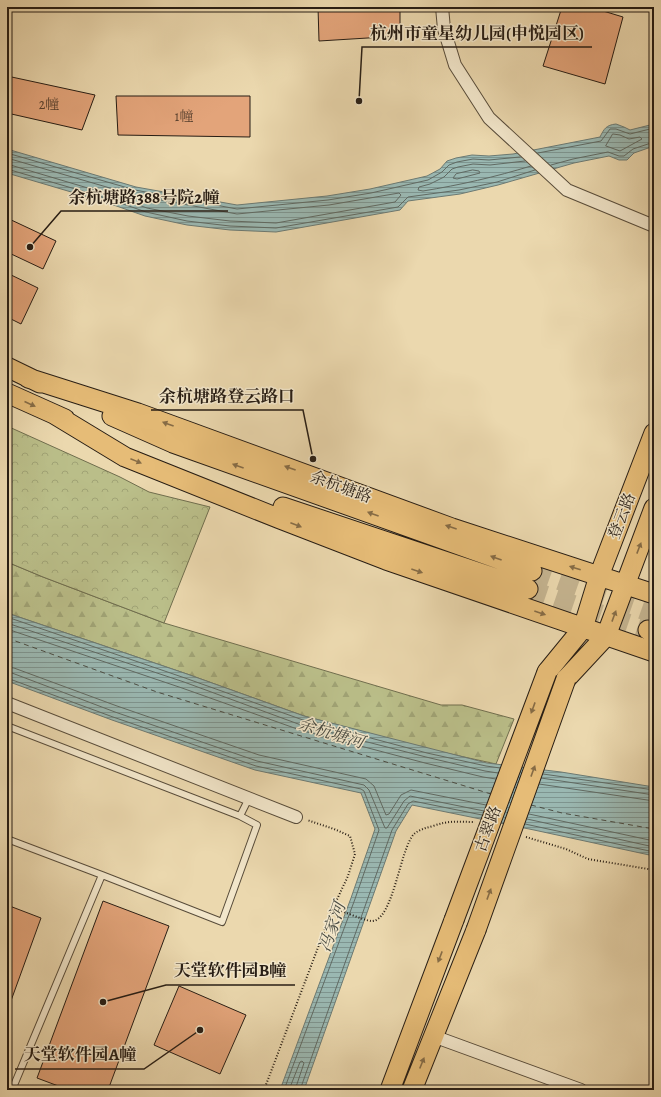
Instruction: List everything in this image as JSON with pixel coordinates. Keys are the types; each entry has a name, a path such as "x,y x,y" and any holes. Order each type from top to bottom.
{"main road":[{"name":"余杭塘路","path":"7,367 28,378 173,443 530,580 286,508 54,414 7,393"},
{"name":"余杭塘路","path":"28,378 138,413 452,528 654,594"},
{"name":"余杭塘路","path":"54,414 125,457 386,560 654,652"},
{"name":"登云路","path":"599,576 654,432"},
{"name":"登云路","path":"625,584 654,508"},
{"name":"古翠路","path":"390,1090 547,672 583,628 599,576"},
{"name":"古翠路","path":"412,1090 476,930 566,679 606,636 625,584"}],"street":[{"path":"442,7 444,29 455,65 489,118 567,190 654,226"},
{"path":"7,703 296,817"},
{"path":"433,1036 582,1090"}],"lane":[{"path":"7,726 240,816 257,824 222,922 7,839"},
{"path":"240,816 249,798"},
{"path":"12,1090 102,875"}],"path":[{"path":"264,1090 333,908 348,876 355,854 350,836 334,829 296,817"},
{"path":"333,908 371,921"}],"green space":[{"path":"7,426 120,477 149,492 210,507 164,623 7,562"},
{"path":"7,562 164,623 441,705 462,705 514,719 496,764 428,749 304,716 187,674 7,613"}],"water":[{"path":"616,124 630,130 654,124 654,146 634,153 627,160 619,160 609,156 574,163 498,185 460,194 408,201 400,210 276,232 230,230 187,225 145,216 105,202 7,173 7,149 136,187 237,205 327,196 370,189 427,176 440,169 447,161 456,158 472,155 489,156 513,154 600,137 606,128 610,125"},
{"name":"余杭塘河","path":"7,613 187,674 304,716 487,763 561,772 654,787 654,856 412,805 396,831 304,1090 280,1090 375,829 361,793 255,770 112,720 7,681"}],"building":[{"path":"318,7 400,7 400,36 319,41"},
{"path":"562,7 590,7 623,17 605,84 543,66"},
{"path":"7,76 95,95 82,130 7,113"},
{"path":"116,96 250,96 250,137 118,135"},
{"path":"7,218 56,241 43,269 7,252"},
{"path":"7,273 38,288 21,324 7,317"},
{"path":"103,901 169,926 108,1090 69,1090 37,1078"},
{"path":"7,905 41,918 8,1009 7,1009"},
{"path":"179,986 246,1015 220,1074 154,1045"}],"ferry route":[{"path":"7,638 157,692 491,794"},
{"path":"531,805 562,813 654,829"}],"tunnel":[{"path":"532,571 654,614"},
{"path":"528,589 648,630"}],"place":[{"name":"杭州市童星幼儿园(申悦园区)","path":"359,101"},
{"name":"余杭塘路388号院2幢","path":"30,247"},
{"name":"余杭塘路登云路口","path":"313,459"},
{"name":"天堂软件园B幢","path":"103,1002"},
{"name":"天堂软件园A幢","path":"200,1030"}],"water label":[{"name":"冯家河","path":"332,927"}]}
